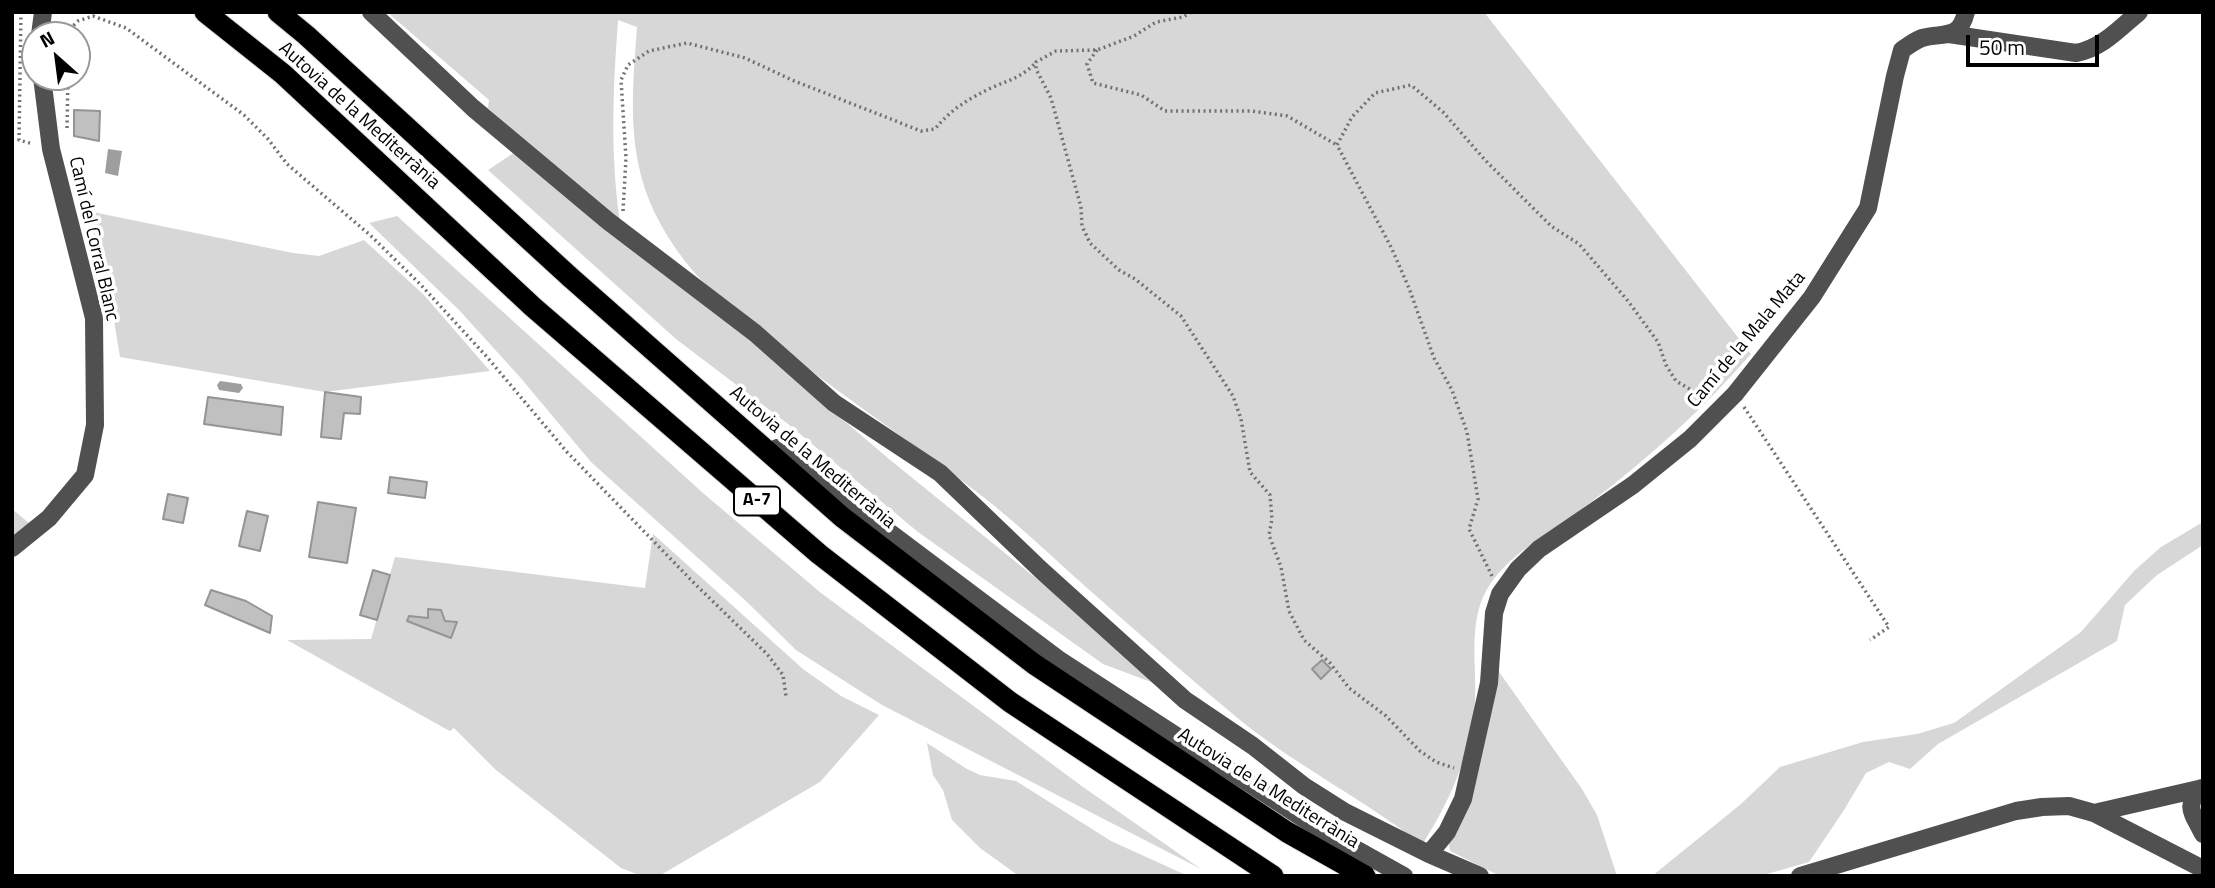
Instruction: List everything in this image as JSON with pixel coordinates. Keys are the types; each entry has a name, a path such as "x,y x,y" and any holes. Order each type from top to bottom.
{"highway":[{"name":"Autovia de la Mediterrània","path":"205,12 283,74 533,307 819,554 1010,702 1273,876"},
{"name":"Autovia de la Mediterrània","path":"278,12 842,517 1034,664 1287,832 1366,876"}],"street":[{"path":"371,12 473,108 621,231 755,333 834,403 940,472 1041,570 1185,701 1345,812 1480,876"},
{"path":"1949,34 1957,32 1963,24 1966,12"},
{"path":"1949,34 2076,52 2089,51 2139,12"},
{"name":"Camí de la Mala Mata","path":"1429,854 1447,832 1463,799 1489,683 1494,614 1500,594 1518,569 1539,549 1633,485 1690,439 1735,394 1812,297 1868,208 1902,50 1922,38 1949,34"},
{"name":"Camí del Corral Blanc","path":"12,548 50,518 85,475 95,425 94,318 51,149 44,91"},
{"path":"684,378 1058,659 1318,828 1404,876"},
{"path":"2094,813 2202,788"},
{"path":"2202,788 2192,798 2190,807 2203,834"},
{"path":"1800,876 2016,811 2069,806 2094,813 2203,869"}],"path":[{"path":"21,12 19,140 51,149"},
{"path":"621,231 626,158 621,80 628,65 649,51 687,43 745,58 792,80 921,131 935,129 946,115 969,99 1027,73 1036,62 1056,51 1097,50 1134,36 1156,22 1183,17 1191,12"},
{"path":"78,21 93,16 126,28 244,115 268,139 287,164 370,235 421,285 487,357 567,452 767,654 783,675 786,696"},
{"path":"1097,50 1087,64 1093,83 1141,95 1165,111 1252,111 1287,116 1336,145 1391,247 1434,358 1452,390 1467,432 1478,499 1469,529 1500,594"},
{"path":"1036,62 1036,69 1051,98 1081,207 1082,226 1090,243 1118,270 1135,279 1181,316 1233,396 1241,419 1250,472 1270,495 1272,519 1269,535 1281,567 1289,611 1304,640 1329,663 1349,688 1386,716 1420,751 1436,762 1469,772"},
{"path":"1336,145 1352,117 1376,93 1410,85 1443,112 1485,160 1551,226 1579,244 1628,301 1658,342 1666,365 1676,381 1723,407"},
{"path":"1735,394 1889,626 1870,640"}],"shaded area":[{"path":"387,12 1484,12 1751,354 1695,413 1634,468 1534,542 1495,577 1480,604 1477,617 1474,645 1475,702 1469,740 1450,794 1422,845 1240,720 992,504 776,344 698,277 661,225 641,177 636,153 633,104 637,27 618,20 613,121 620,222 571,183 488,108 489,100"},
{"path":"521,148 889,459 1175,691 1103,664 918,532 788,424 676,339 488,170"},
{"path":"108,149 122,151 118,176 105,173"},
{"path":"88,211 319,256 364,240 424,295 490,371 325,392 120,357 110,296"},
{"path":"397,216 703,493 821,593 1083,787 1201,869 882,705 796,650 746,601 591,462 459,310 369,223"},
{"path":"220,381 241,384 243,388 239,393 219,390 217,385"},
{"path":"12,509 29,523 12,540"},
{"path":"2203,522 2203,545 2157,575 2125,605 2117,641 1938,744 1910,769 1889,762 1866,773 1809,862 1760,876 1652,876 1741,804 1780,767 1863,742 1917,734 1954,723 2081,632 2134,571 2161,547"},
{"path":"653,534 803,669 841,696 879,715 820,782 659,876 642,876 621,868 496,770 454,728 450,731 446,729 287,640 371,639 395,557 645,588"},
{"path":"1497,669 1582,789 1597,815 1617,876 1500,876 1450,851 1448,838"},
{"path":"927,743 980,775 1016,781 1111,841 1188,876 1019,876 980,848 952,820 943,790 933,775"}],"building":[{"path":"74,110 100,111 99,141 74,136"},
{"path":"325,392 361,397 360,414 344,413 341,439 321,437"},
{"path":"208,397 283,407 281,435 204,424"},
{"path":"390,477 427,482 425,498 388,493"},
{"path":"168,494 188,498 183,523 163,519"},
{"path":"318,502 356,508 347,563 309,557"},
{"path":"247,511 268,516 260,551 239,546"},
{"path":"373,570 390,575 377,620 360,615"},
{"path":"211,590 246,601 272,616 270,633 205,605"},
{"path":"428,609 441,610 445,621 457,622 451,638 407,621 409,616 428,618"},
{"path":"1322,660 1331,669 1321,679 1312,669"}]}
